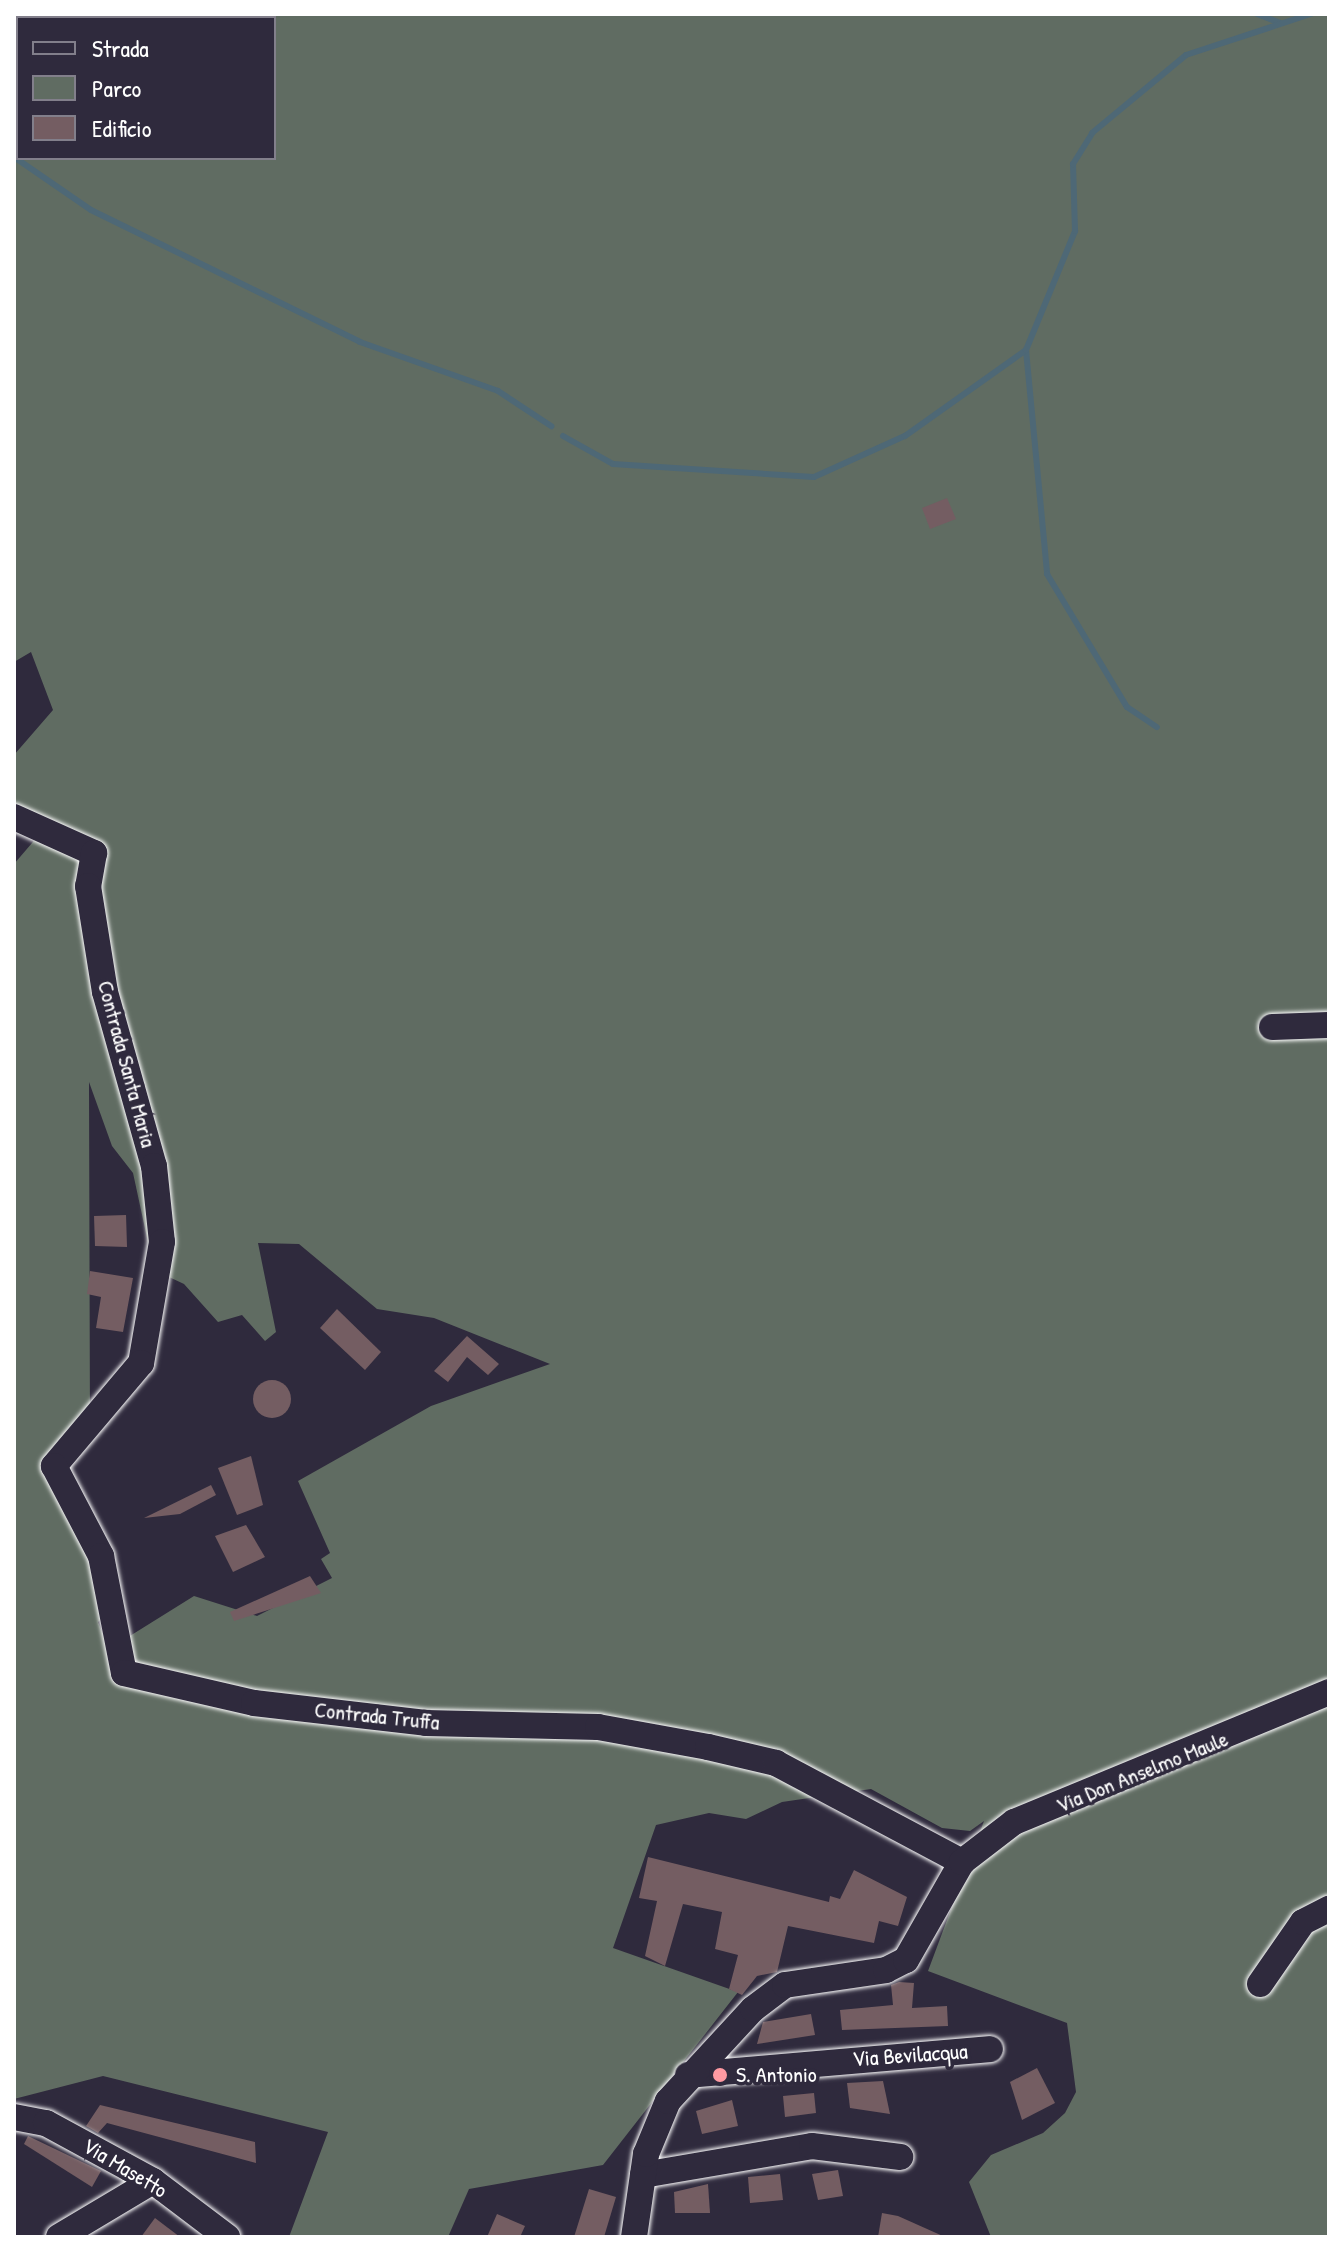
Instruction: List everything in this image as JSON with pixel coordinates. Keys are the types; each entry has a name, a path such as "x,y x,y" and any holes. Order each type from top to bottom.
{"street":[{"name":"Contrada Santa Maria","path":"14,817 94,853 88,886 105,992 154,1166 162,1242 141,1363"},
{"path":"1272,1027 1329,1025"},
{"name":"Contrada Truffa","path":"141,1363 54,1466 101,1556 124,1673 254,1703 426,1723 598,1727 708,1747 776,1763 962,1862"},
{"name":"Via Don Anselmo Maule","path":"962,1862 1014,1822 1329,1692"},
{"path":"634,2237 643,2175 655,2129 688,2075 785,1985 886,1970 906,1960 962,1862"},
{"path":"1260,1984 1303,1922 1329,1909"},
{"name":"Via Bevilacqua","path":"688,2075 990,2049"},
{"name":"Via Masetto","path":"14,2117 46,2123 153,2181 227,2237"},
{"path":"643,2175 812,2146 900,2157"},
{"path":"59,2237 153,2181"}],"green space":[{"path":"14,14 1329,14 1329,2237 991,2237 969,2182 991,2155 1043,2133 1065,2113 1076,2092 1067,2023 928,1971 984,1821 970,1831 942,1828 871,1789 782,1802 746,1819 709,1813 656,1825 613,1948 738,1992 603,2165 469,2189 448,2237 289,2237 328,2132 103,2076 14,2099 14,864 44,829 14,809 14,755 53,710 31,652 14,662","holes":["89,1082 112,1146 133,1173 154,1270 184,1284 218,1322 242,1315 265,1341 276,1332 258,1243 299,1244 377,1309 434,1318 550,1364 431,1406 298,1481 330,1553 321,1559 332,1578 257,1616 194,1596 109,1649 98,1622 111,1609 56,1449 90,1430"]}],"building":[{"path":"947,498 956,519 930,529 922,508"},
{"path":"126,1215 127,1247 95,1246 94,1216"},
{"path":"90,1271 133,1278 123,1332 96,1328 101,1297 87,1294"},
{"path":"337,1309 381,1352 365,1370 320,1328"},
{"path":"467,1336 499,1364 488,1375 467,1357 448,1382 434,1371"},
{"path":"272,1380 286,1385 291,1399 286,1413 272,1418 258,1413 253,1399 258,1385"},
{"path":"251,1456 263,1505 237,1515 218,1468"},
{"path":"211,1485 216,1495 180,1514 144,1518"},
{"path":"246,1525 265,1557 233,1572 215,1536"},
{"path":"310,1576 321,1593 234,1621 230,1612"},
{"path":"648,1857 829,1902 830,1896 840,1899 854,1870 907,1897 898,1926 879,1921 874,1943 788,1926 777,1972 757,1976 742,1995 729,1989 738,1955 715,1949 722,1912 683,1904 665,1966 645,1956 657,1901 639,1898"},
{"path":"914,1983 912,2008 947,2006 948,2026 842,2030 840,2010 893,2005 891,1985"},
{"path":"811,2014 815,2035 757,2044 763,2022"},
{"path":"1037,2068 1055,2103 1022,2120 1010,2082"},
{"path":"883,2081 890,2114 850,2108 847,2083"},
{"path":"814,2093 816,2113 785,2117 783,2096"},
{"path":"732,2100 738,2126 702,2134 696,2111"},
{"path":"100,2105 255,2142 256,2163 107,2123 98,2133 86,2126"},
{"path":"28,2136 101,2171 92,2187 24,2144"},
{"path":"838,2170 843,2196 818,2200 812,2174"},
{"path":"780,2174 783,2200 750,2203 748,2177"},
{"path":"708,2184 710,2213 675,2213 674,2192"},
{"path":"589,2189 616,2197 604,2237 574,2237"},
{"path":"882,2213 898,2216 945,2237 878,2237"},
{"path":"497,2214 525,2226 520,2237 487,2237"},
{"path":"155,2218 180,2237 141,2237"}],"waterway":[{"path":"1257,14 1280,23"},
{"path":"563,436 613,464 814,477 905,436 1026,350 1075,231 1073,164 1092,133 1186,55 1311,14"},
{"path":"18,160 91,210 360,342 498,391 551,426"},
{"path":"1026,350 1047,574 1127,707 1157,727"}],"place":[{"name":"S. Antonio","path":"720,2075"}]}
